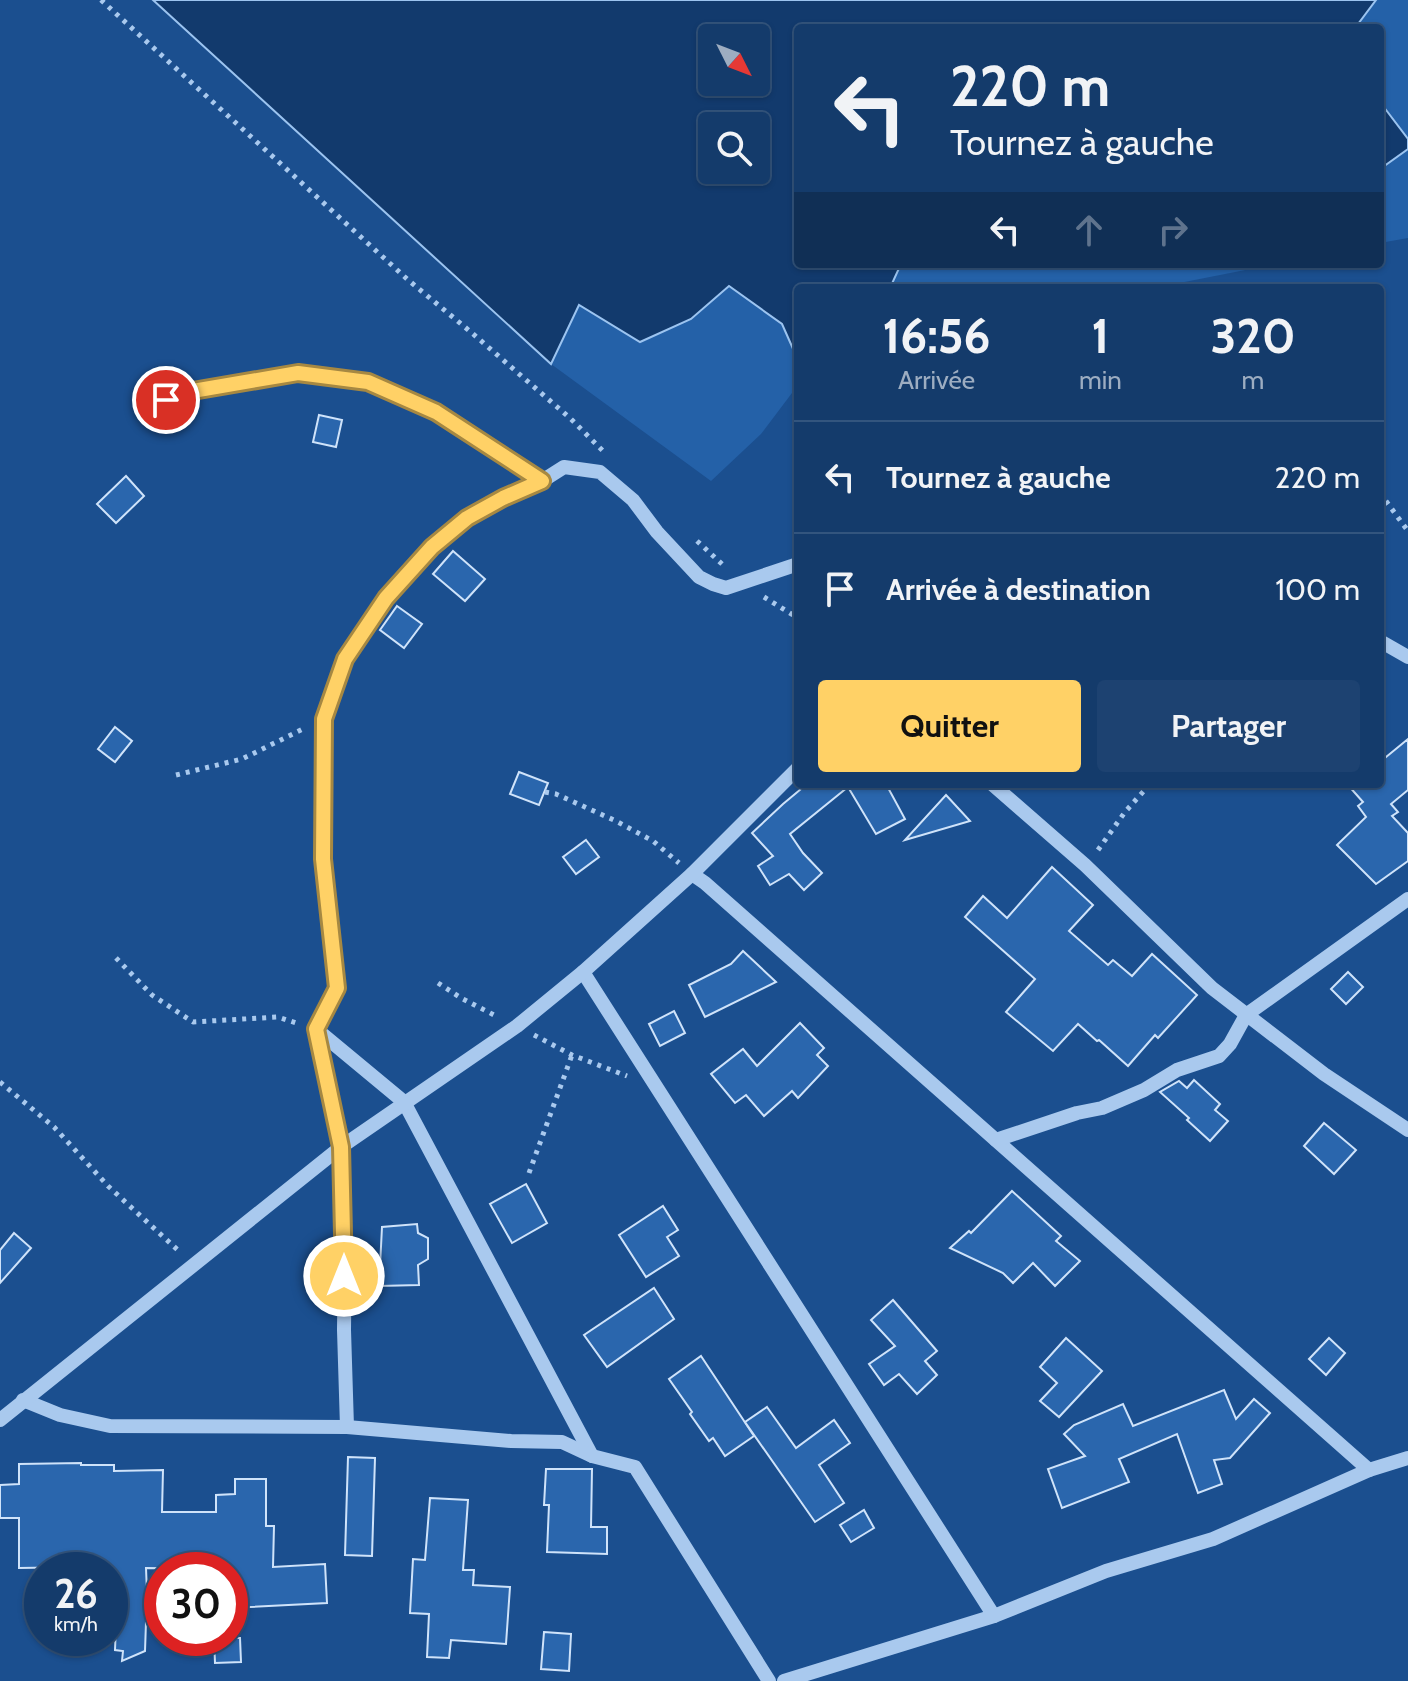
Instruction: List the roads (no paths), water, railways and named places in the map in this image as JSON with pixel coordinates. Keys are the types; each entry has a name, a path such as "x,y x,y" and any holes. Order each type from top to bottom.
{"street":[{"path":"166,400 181,393 298,373 368,382 436,412 542,481"},
{"path":"347,1427 341,1147 316,1029 337,988 323,859 324,719 345,659 386,598 432,547 467,518 564,467 600,472 633,500 657,532 699,577 713,584 726,588 794,565"},
{"path":"1384,643 1408,657"},
{"path":"0,1420 341,1147 517,1026 583,972 692,874 794,772"},
{"path":"996,788 1212,988 1324,1074 1408,1130"},
{"path":"692,874 1369,1470"},
{"path":"996,1140 1077,1113 1102,1108 1144,1090 1177,1070 1219,1056 1230,1044 1246,1015 1408,899"},
{"path":"583,972 994,1616"},
{"path":"316,1029 404,1102 592,1456"},
{"path":"23,1400 60,1415 110,1426 347,1427 511,1441 562,1442 592,1456 635,1467 769,1681"},
{"path":"784,1681 994,1616 1106,1571 1213,1539 1369,1470 1408,1458"}]}
